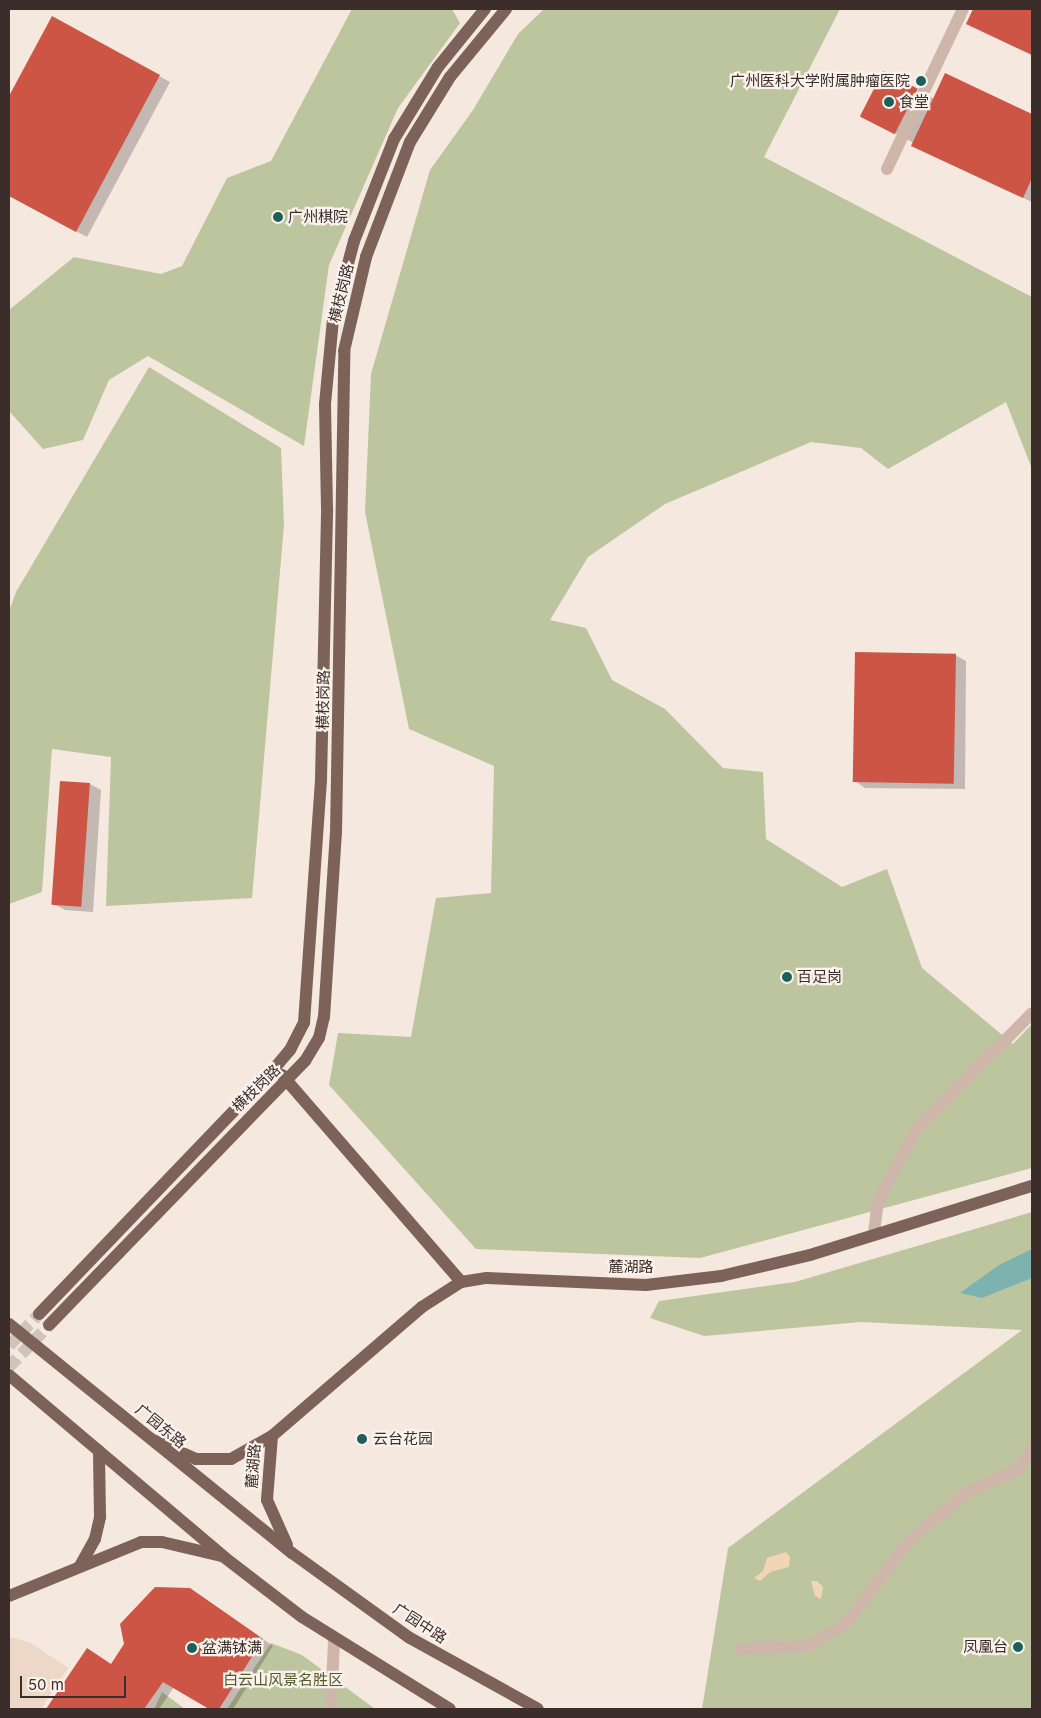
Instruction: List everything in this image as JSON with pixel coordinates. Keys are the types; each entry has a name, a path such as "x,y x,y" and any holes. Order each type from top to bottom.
{"main road":[{"name":"横枝岗路","path":"39,1314 275,1067 295,1044 304,1023 312,932 325,630 325,404 333,320 354,241 394,139 438,67 485,9"},
{"name":"横枝岗路","path":"49,1325 209,1156 287,1080 314,1049 324,1018 336,833 343,534 342,374 349,326 378,220 410,142 450,77 506,9"},
{"path":"275,1067 461,1282"},
{"name":"麓湖路","path":"153,1440 196,1459 231,1459 272,1436 422,1307 461,1282 487,1278 619,1284 678,1282 756,1269 1032,1186"},
{"name":"广园东路","path":"9,1324 292,1553"},
{"path":"9,1375 224,1557 334,1639 450,1709"},
{"name":"麓湖路","path":"272,1436 267,1500 276,1526 292,1553"},
{"path":"80,1566 95,1539 100,1517 99,1451"},
{"path":"9,1596 141,1542 162,1542 224,1557"},
{"name":"广园中路","path":"292,1553 410,1638 538,1709"}],"lane":[{"path":"887,169 963,9"},
{"path":"874,1233 878,1201 917,1129 1032,1013"},
{"path":"741,1649 807,1646 846,1624 907,1543 966,1493 1019,1469 1032,1448"},
{"path":"332,1709 334,1639"}],"green space":[{"name":"广州棋院","path":"352,9 452,9 460,23 398,108 329,265 304,446 148,356 109,380 83,440 43,449 9,411 9,310 74,257 161,274 182,266 227,178 271,161"},
{"path":"544,9 840,9 764,157 1032,297 1032,469 1006,402 888,469 861,448 811,442 665,504 588,557 550,620 586,628 612,680 665,709 723,768 763,772 766,839 842,887 887,869 922,968 1013,1044 1032,1024 1032,1168 700,1258 476,1249 329,1085 338,1033 411,1037 436,898 491,893 494,766 409,729 365,512 371,374 430,170 473,110 518,34"},
{"path":"149,367 281,448 284,525 252,898 106,906 111,757 52,749 42,892 9,904 9,611 16,592"},
{"path":"1032,1212 1032,1709 702,1709 728,1548 1022,1330 861,1322 704,1336 650,1318 659,1301 795,1282"},
{"name":"白云山风景名胜区","path":"271,1643 302,1655 375,1709 227,1709"},
{"name":"白云山风景名胜区","path":"162,1692 185,1709 154,1709"}],"sand":[{"path":"786,1552 790,1557 789,1567 770,1572 760,1581 754,1578 763,1571 767,1558"},
{"path":"811,1581 817,1581 823,1587 821,1599 815,1596"}],"shaded area":[{"path":"9,1637 29,1642 68,1668 41,1709 9,1709"}],"water":[{"path":"1032,1249 1032,1278 982,1298 960,1293 999,1265"}],"building":[{"path":"973,9 1032,9 1032,55 966,24"},
{"path":"52,16 160,75 76,232 9,196 9,96"},
{"name":"食堂","path":"883,71 918,89 895,134 860,116"},
{"path":"945,73 1032,114 1032,178 1023,198 911,146"},
{"path":"855,652 956,654 954,784 853,782"},
{"path":"60,781 90,783 81,907 51,905"},
{"path":"155,1587 190,1588 263,1639 219,1709 209,1709 163,1682 144,1709 46,1709 87,1648 111,1664 124,1644 120,1624"}],"tunnel":[{"path":"9,1346 39,1314"},
{"path":"9,1367 49,1325"}],"place":[{"name":"广州医科大学附属肿瘤医院","path":"921,81"},
{"name":"食堂","path":"889,102"},
{"name":"广州棋院","path":"278,217"},
{"name":"百足岗","path":"787,977"},
{"name":"云台花园","path":"362,1439"},
{"name":"凤凰台","path":"1018,1647"},
{"name":"盆满钵满","path":"192,1648"}]}
